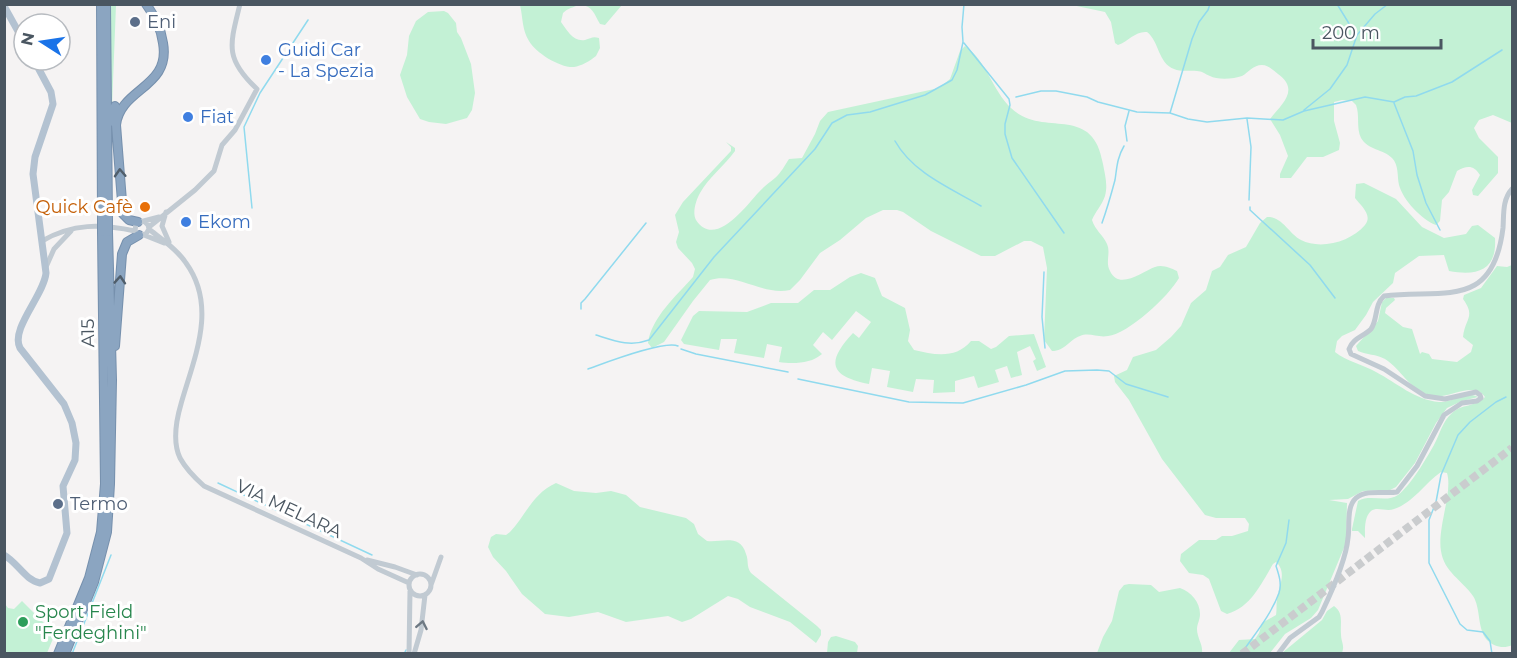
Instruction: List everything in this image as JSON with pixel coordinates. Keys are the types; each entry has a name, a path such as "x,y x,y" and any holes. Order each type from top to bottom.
{"highway":[{"name":"A15","path":"101,4 107,484"},
{"name":"A15","path":"105,219 106,4"},
{"path":"112,380 122,254 139,228 123,214 116,125 118,114 124,104 154,79 164,62 165,55 157,20 146,4"},
{"path":"107,172 110,157 110,118 115,106"},
{"name":"A15","path":"64,654 94,582 106,532 112,380 105,232"},
{"name":"A15","path":"58,654 89,578 106,509"}],"main road":[{"path":"4,6 12,20"},
{"path":"4,555 12,559 29,578 40,583 49,579 67,533 63,486 77,451 72,423 64,404 17,341 18,332 43,287 46,267 34,165 53,104 51,92 40,72"}],"street":[{"path":"139,228 163,214 197,188 214,171 222,145 235,130 257,89 239,69 233,58 231,42 240,4"},
{"path":"1278,654 1290,638 1319,617 1322,612 1347,546 1353,501 1364,494 1397,492 1417,466 1444,415 1462,403 1477,401 1481,398 1481,395 1476,392 1445,399 1419,394 1384,369 1351,354 1349,349 1351,344 1371,328 1377,308 1384,296 1458,292 1479,283 1488,273 1496,258 1502,233 1505,202 1512,189"},
{"path":"139,228 149,228 163,214"},
{"path":"163,214 162,226 171,246"},
{"path":"40,224 47,232 56,234"},
{"path":"42,241 56,234 87,225 149,228 171,246"},
{"path":"46,267 60,241 74,228"},
{"path":"139,228 171,246"},
{"path":"42,241 50,244 60,241"},
{"name":"VIA MELARA","path":"171,246 192,272 199,288 203,307 201,333 177,417 176,430 180,457 189,471 204,486 361,558"},
{"path":"411,652 422,622 425,595 431,586 441,557"},
{"path":"361,558 428,578 431,586"},
{"path":"361,558 409,584"},
{"path":"411,652 409,584 417,575"},
{"path":"410,591 417,596 425,595"}],"green space":[{"path":"520,4 622,5 605,25 600,24 591,9 586,6 576,6 563,13 561,22 568,32 581,40 599,38 600,48 596,56 580,66 568,67 543,55 532,46 525,33"},
{"path":"111,5 116,5 112,107 110,108"},
{"path":"1072,5 1512,5 1512,123 1493,115 1479,120 1474,128 1479,138 1498,157 1498,173 1478,196 1473,195 1472,190 1480,175 1478,172 1470,167 1457,171 1449,192 1442,200 1440,221 1436,225 1419,214 1404,197 1399,185 1396,164 1392,158 1364,142 1359,130 1356,105 1352,101 1342,100 1334,102 1334,121 1340,143 1339,150 1323,157 1307,157 1291,178 1280,178 1288,156 1280,135 1270,119 1287,97 1288,86 1278,74 1262,65 1254,67 1242,76 1221,79 1199,71 1177,70 1165,62 1147,32 1139,33 1118,45 1115,43 1111,22 1105,12"},
{"path":"444,11 456,23 457,32 471,64 475,93 472,110 467,118 446,124 420,119 407,97 400,75 407,55 409,36 416,21 428,12"},
{"path":"965,46 979,59 1004,101 1011,108 1024,117 1078,127 1089,133 1097,145 1103,164 1106,188 1105,196 1092,220 1107,244 1110,271 1114,277 1125,280 1158,266 1177,271 1179,278 1157,304 1137,322 1116,334 1083,335 1060,349 1052,351 1044,340 1047,268 1043,247 1031,241 1024,241 995,256 981,256 931,231 903,212 883,210 866,218 820,253 790,290 769,290 730,279 710,280 664,342 652,348 648,343 654,325 666,307 693,277 695,269 678,248 676,242 679,232 675,215 683,202 731,151 731,147 726,142 735,148 735,151 704,187 695,206 696,220 704,228 712,230 721,228 738,215 777,176 789,159 802,158 820,121 828,112 939,88 950,79 960,51"},
{"path":"1364,183 1396,199 1422,227 1444,238 1466,234 1472,226 1478,225 1495,238 1495,249 1489,264 1483,269 1468,273 1449,271 1444,255 1419,256 1395,273 1393,283 1373,302 1355,330 1337,341 1335,352 1430,401 1449,401 1469,395 1478,397 1447,408 1436,423 1415,463 1396,487 1390,490 1363,491 1348,499 1329,500 1347,503 1346,543 1318,610 1311,618 1285,634 1270,653 1229,653 1239,640 1255,639 1262,623 1276,615 1282,575 1280,566 1276,562 1273,564 1260,587 1243,606 1227,614 1221,611 1209,579 1203,575 1189,573 1180,561 1181,554 1199,540 1216,540 1222,536 1232,536 1248,531 1249,524 1245,518 1216,518 1205,515 1162,459 1129,400 1115,382 1114,376 1127,370 1133,357 1156,350 1171,337 1181,326 1191,303 1206,290 1212,271 1220,267 1228,255 1246,247 1260,223 1267,217 1277,219 1301,240 1309,243 1335,243 1359,231 1368,218 1355,198 1356,184"},
{"path":"1512,265 1512,645 1502,647 1487,640 1480,624 1473,596 1446,565 1443,558 1440,542 1448,490 1447,473 1441,472 1401,506 1391,510 1371,511 1366,520 1365,538 1358,531 1352,531 1358,501 1398,495 1423,464 1443,424 1449,417 1456,410 1485,397 1474,390 1443,396 1428,395 1410,384 1385,359 1358,351 1356,346 1378,321 1382,302 1386,298 1394,298 1395,300 1386,308 1385,313 1403,327 1412,329 1420,354 1422,352 1429,354 1432,359 1457,362 1471,352 1473,345 1463,337 1469,318 1469,310 1463,299 1464,295 1481,288 1497,266"},
{"path":"861,273 875,278 882,296 905,308 910,330 908,341 914,350 937,354 952,353 959,351 971,341 979,341 991,349 1009,336 1034,334 1046,367 1037,371 1033,361 1036,359 1030,346 1017,352 1022,375 1011,378 1007,366 995,370 999,382 978,388 974,376 955,381 955,392 933,393 934,380 916,379 913,392 887,387 890,371 872,368 869,384 856,381 839,372 836,360 838,352 853,333 859,338 871,322 856,311 832,340 823,332 813,345 822,354 812,360 801,362 779,362 782,347 767,344 764,358 734,353 737,339 721,339 719,350 684,344 681,340 693,316 699,311 747,312 771,303 798,303 814,290 830,290"},
{"path":"556,483 574,491 596,493 611,491 626,495 640,507 686,518 694,524 698,534 707,541 730,540 739,543 746,554 751,573 817,626 821,630 821,635 816,643 790,622 728,596 691,619 682,622 668,616 626,622 598,612 569,617 545,614 522,594 493,557 488,547 491,537 496,534 506,535 510,532 541,492"},
{"path":"1124,585 1151,585 1159,592 1180,588 1188,592 1197,602 1200,610 1197,629 1202,653 1097,653 1112,621 1119,591"},
{"name":"Sport Field \"Ferdeghini\"","path":"22,601 55,634 47,653 5,653 5,604 8,608 14,609"},
{"path":"1334,606 1340,615 1342,653 1282,653 1322,620 1327,611"},
{"path":"836,636 855,642 858,646 857,653 827,653 828,642 831,637"}],"waterway":[{"path":"596,335 629,343 649,340 714,257 815,149 832,123 847,115 870,112 925,95 952,80 957,70 963,42 964,4"},
{"path":"1170,113 1192,39 1210,4"},
{"path":"1337,4 1356,35"},
{"path":"1304,110 1330,89 1347,65 1357,35 1375,14 1388,4"},
{"path":"252,208 244,127 260,93 308,20"},
{"path":"964,43 1009,99 1005,134 1012,158 1064,233"},
{"path":"1016,97 1041,91 1056,91 1087,97 1137,112 1170,113 1207,122 1247,118 1283,120 1304,111 1365,97 1394,102 1405,97 1416,96 1452,82 1502,50"},
{"path":"1394,103 1413,151 1417,175 1426,203 1440,230"},
{"path":"1127,141 1125,126 1129,111"},
{"path":"1247,119 1251,147 1249,200"},
{"path":"895,141 922,171 981,206"},
{"path":"1102,223 1124,146"},
{"path":"1250,207 1250,210 1310,265 1335,298"},
{"path":"581,309 581,303 646,223"},
{"path":"1044,272 1042,317 1045,348"},
{"path":"588,369 648,349 678,346"},
{"path":"681,349 788,372"},
{"path":"798,379 909,402 963,403 1065,371 1097,370 1109,371 1126,384 1168,397"},
{"path":"1492,654 1490,641 1483,632 1467,630 1460,624 1429,563 1429,520 1436,502 1441,475 1458,435 1470,422 1506,397"},
{"path":"218,483 372,555"},
{"path":"1241,654 1267,617 1279,593 1280,583 1276,566 1286,543 1289,520"},
{"path":"72,654 111,555"},
{"path":"404,654 406,650"}],"tunnel":[{"path":"1242,654 1512,448"}],"place":[{"name":"Eni","path":"135,22"},
{"name":"Guidi Car - La Spezia","path":"266,60"},
{"name":"Fiat","path":"188,117"},
{"name":"Quick Cafè","path":"145,207"},
{"name":"Ekom","path":"186,222"},
{"name":"Termo","path":"58,504"},
{"name":"Sport Field \"Ferdeghini\"","path":"23,622"}]}
